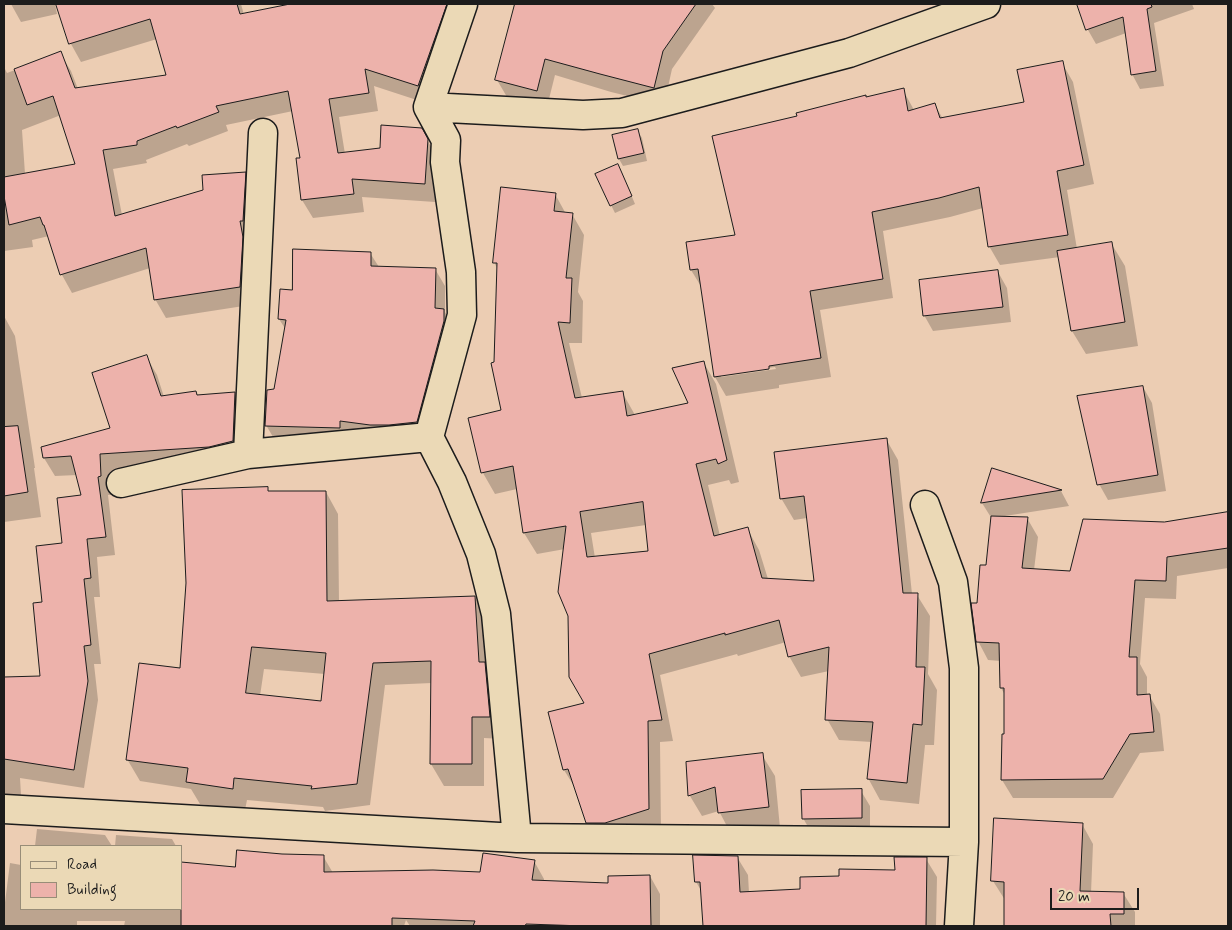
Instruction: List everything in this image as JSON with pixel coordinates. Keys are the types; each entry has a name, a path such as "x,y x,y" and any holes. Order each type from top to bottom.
{"street":[{"path":"463,4 428,107 446,140 445,162 461,272 462,314 430,437 452,482 481,554 496,614 516,838"},
{"path":"428,107 583,115 622,113 849,53 986,4"},
{"path":"248,454 263,133"},
{"path":"121,483 248,454 430,437"},
{"path":"925,505 953,582 964,668 964,842 959,926"},
{"path":"4,809 516,838 964,842"}],"building":[{"path":"56,4 237,4 240,14 290,4 447,4 418,86 365,69 369,93 329,99 338,153 380,148 381,125 422,128 428,139 425,184 352,179 354,194 301,200 296,158 300,158 288,91 216,106 219,112 137,141 137,145 103,150 115,216 203,190 202,175 246,172 243,221 240,221 243,237 240,287 154,300 146,248 60,275 40,217 9,225 4,196 4,177 75,164 53,96 27,105 14,69 61,51 75,88 166,75 150,19 69,44"},
{"path":"515,4 696,4 663,51 654,88 545,59 537,91 495,80"},
{"path":"1077,4 1151,4 1152,7 1147,9 1156,71 1131,75 1123,17 1086,30"},
{"path":"1063,61 1084,165 1057,171 1068,235 988,247 979,187 939,198 872,212 883,279 810,291 821,358 769,366 769,369 714,377 698,269 690,270 686,242 735,235 712,136 797,116 796,113 866,95 866,97 904,88 908,111 935,103 940,118 1024,102 1017,70"},
{"path":"638,129 644,153 618,159 612,135"},
{"path":"618,164 632,196 610,206 595,174"},
{"path":"501,187 556,193 554,211 573,213 566,278 572,278 570,323 558,322 575,398 623,391 627,416 688,403 672,368 704,361 727,460 718,464 716,459 696,464 714,536 748,527 762,578 814,581 804,496 780,499 774,452 887,438 903,593 918,593 916,667 925,667 922,725 913,724 907,783 867,779 873,722 825,720 829,647 788,657 779,620 649,654 662,720 648,721 649,809 605,823 586,823 568,769 563,770 548,712 584,703 569,677 568,616 558,592 566,526 523,533 513,466 481,473 468,418 501,410 491,363 494,362 497,263 493,263","holes":["643,502 648,551 587,557 580,512"]},
{"path":"1112,242 1125,322 1071,331 1057,251"},
{"path":"293,249 371,252 371,266 436,268 435,308 444,309 444,321 417,422 370,425 340,421 340,428 265,426 267,390 274,389 286,320 278,319 280,289 292,290"},
{"path":"998,270 1003,307 923,316 919,280"},
{"path":"147,355 161,396 196,391 197,395 235,392 233,441 209,447 100,454 101,476 98,477 106,537 87,539 91,578 84,579 91,645 84,646 88,681 74,770 4,759 4,677 40,676 33,603 42,602 36,546 62,543 57,498 81,495 71,456 43,458 41,447 110,428 92,373"},
{"path":"1143,386 1158,475 1097,485 1077,396"},
{"path":"18,426 28,492 4,496 4,427"},
{"path":"992,468 1062,490 981,503"},
{"path":"268,487 268,491 326,491 327,601 475,596 479,662 485,662 490,717 472,717 472,764 430,764 431,661 373,663 357,784 311,789 312,786 234,778 233,789 186,782 188,768 126,760 139,663 180,668 186,583 182,490","holes":["252,647 326,653 321,701 246,693"]},
{"path":"1228,512 1228,548 1167,557 1166,581 1135,580 1129,657 1137,657 1137,695 1150,694 1154,732 1130,734 1103,779 1001,780 1004,688 1000,688 999,643 976,642 971,603 977,603 980,565 986,565 991,516 1028,517 1022,568 1070,571 1083,519 1164,522"},
{"path":"763,753 769,807 718,813 715,787 688,796 686,762"},
{"path":"862,789 862,818 802,819 801,790"},
{"path":"994,818 1083,823 1080,891 1124,892 1124,914 1110,914 1111,926 1004,926 1004,882 991,881"},
{"path":"237,850 324,855 324,872 433,870 480,872 483,853 535,860 532,880 608,883 608,876 650,875 651,926 526,924 525,926 473,926 475,921 392,918 392,926 181,926 182,862 235,867"},
{"path":"693,855 738,856 740,892 800,889 800,877 839,876 839,869 895,870 894,857 927,857 926,926 703,926 700,882 695,882"}]}
